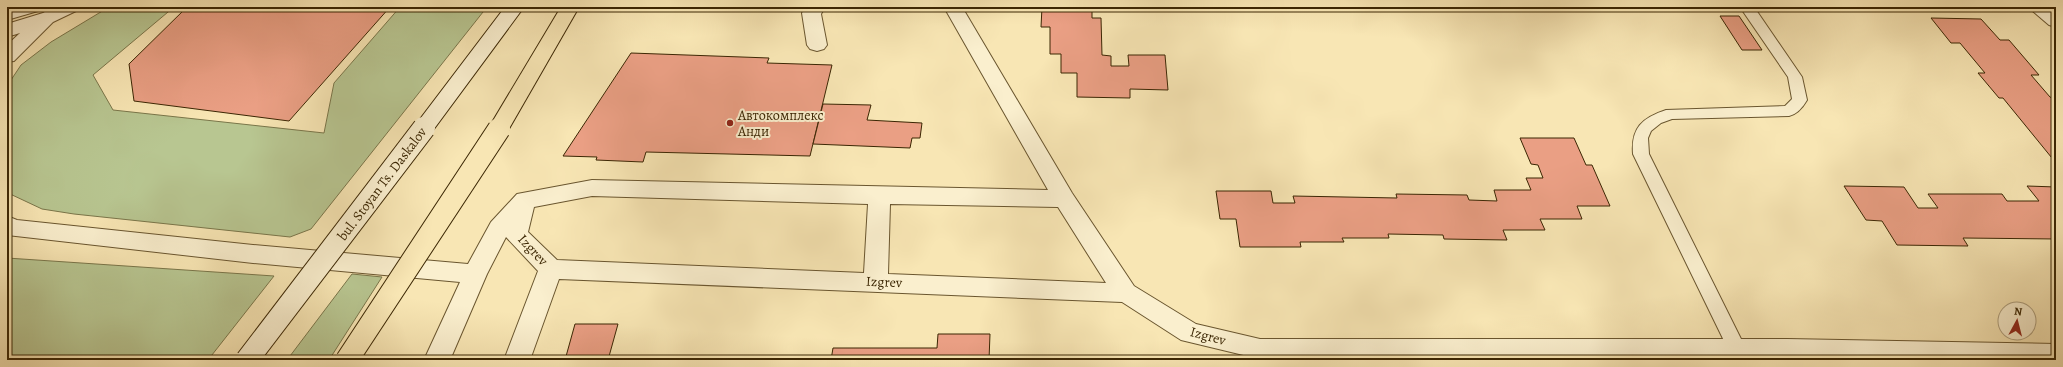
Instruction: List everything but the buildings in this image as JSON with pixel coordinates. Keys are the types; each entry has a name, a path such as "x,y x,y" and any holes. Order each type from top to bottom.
{"main road":[{"path":"347,360 499,129 570,7"}],"street":[{"path":"7,14 31,7"},
{"path":"7,31 50,17 68,7"},
{"name":"bul. Stoyan Ts. Daskalov","path":"247,360 515,7"},
{"path":"816,7 811,13 817,45"},
{"path":"953,7 1064,199 1126,293"},
{"path":"2037,7 2056,21"},
{"path":"7,56 50,17"},
{"path":"437,360 475,274 499,228 525,200 592,188 879,196 1064,199"},
{"path":"876,281 879,196"},
{"name":"Izgrev","path":"525,200 516,234 551,269 876,281 1126,293 1190,333 1260,349 1629,354 1736,349 1792,354 2056,354"},
{"path":"7,225 13,228 253,254 475,274"},
{"path":"517,360 551,269"}],"lane":[{"path":"1736,349 1641,154 1639,141 1644,130 1653,120 1671,114 1789,111 1800,100 1795,77 1747,7"}],"green space":[{"path":"109,7 174,7 93,75 113,110 324,133 334,83 400,7 487,7 311,229 290,237 74,214 42,209 8,193 7,86 21,65 51,42"},
{"path":"7,258 274,276 208,360 7,360"},
{"path":"352,274 382,277 329,360 287,360"}],"place":[{"name":"Автокомплекс Анди","path":"730,123"}]}
